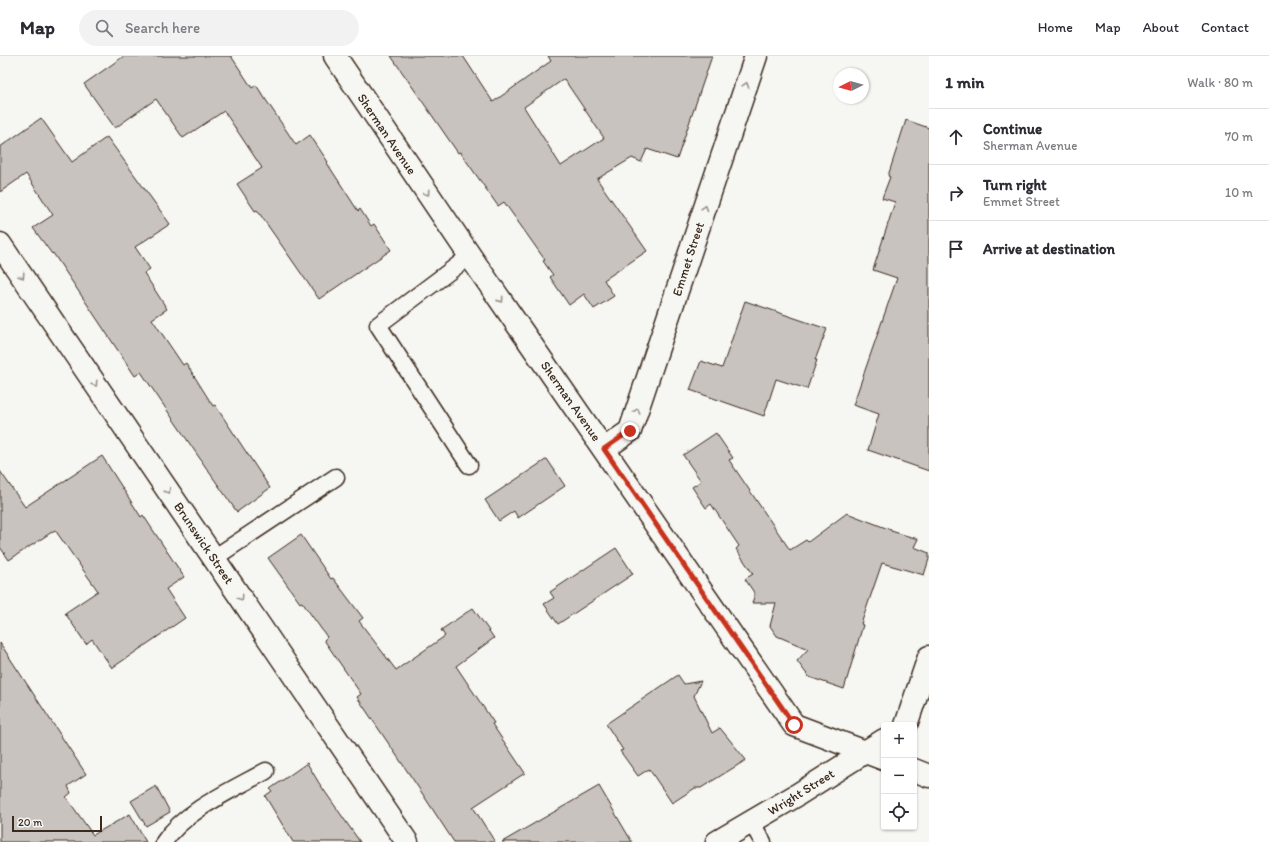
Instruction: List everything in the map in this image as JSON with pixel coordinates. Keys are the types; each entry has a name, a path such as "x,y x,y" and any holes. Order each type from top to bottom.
{"street":[{"name":"Sherman Avenue","path":"335,56 470,256 794,725 874,755"},
{"name":"Emmet Street","path":"604,449 630,431 756,56"},
{"name":"Brunswick Street","path":"0,244 407,842"},
{"path":"907,722 929,657"},
{"name":"Wright Street","path":"717,842 797,795 874,755 881,744"},
{"path":"917,771 929,776"}],"lane":[{"path":"469,465 378,325 470,256"},
{"path":"214,558 336,477"},
{"path":"164,842 170,833 191,814 266,771"},
{"path":"752,822 763,842"}],"building":[{"path":"124,56 231,56 252,88 256,85 296,145 310,135 358,211 360,209 371,226 374,224 391,250 319,299 237,184 262,168 224,111 183,138 156,99 115,128 84,84"},
{"path":"391,56 463,56 493,102 551,61 548,56 712,56 677,159 647,149 641,162 632,158 597,179 647,251 604,280 614,296 594,309 584,294 569,305 550,277 553,275 543,261 545,260 504,202 498,206 460,152 458,153","holes":["564,79 604,138 561,166 524,107"]},
{"path":"41,118 72,162 107,137 170,224 135,247 150,269 144,273 167,309 152,319 183,365 186,363 213,406 215,405 270,488 237,512 141,372 135,376 53,253 52,254 33,228 53,215 26,174 0,192 0,147"},
{"path":"906,120 929,128 929,471 868,450 879,414 853,405 897,278 873,270 895,202 882,198 890,177 888,176"},
{"path":"745,301 827,329 815,360 817,360 807,389 776,379 764,416 690,390 701,361 722,368"},
{"path":"716,433 733,458 729,460 790,550 806,540 808,542 847,513 891,531 918,539 914,547 929,553 929,559 924,575 882,563 861,624 863,625 844,689 809,677 797,661 808,649 777,636 770,626 776,603 752,603 755,594 745,579 753,574 736,549 739,546 711,504 706,508 692,487 701,481 683,455"},
{"path":"102,456 141,517 143,515 184,577 166,589 185,618 112,668 92,639 86,644 65,613 98,591 55,530 9,560 0,547 0,471 25,507"},
{"path":"547,459 565,486 518,518 514,511 499,521 485,500"},
{"path":"301,535 331,579 333,578 363,618 359,621 396,670 445,636 441,630 473,608 494,638 456,666 525,773 473,807 495,842 454,842 357,697 361,694 324,640 327,637 302,602 300,603 268,558"},
{"path":"616,548 633,574 558,624 544,604 554,598 550,592"},
{"path":"0,643 86,774 68,786 71,793 66,797 93,835 130,814 146,842 0,842"},
{"path":"678,675 684,684 701,681 694,696 712,733 720,728 746,760 701,788 695,788 672,803 649,769 638,776 620,751 623,750 606,724"},
{"path":"307,763 360,842 293,842 265,796 272,791 270,789"},
{"path":"156,786 170,812 146,826 131,801"},
{"path":"599,786 632,842 502,842"}],"route":[{"path":"630,431 604,449 794,725"}]}
